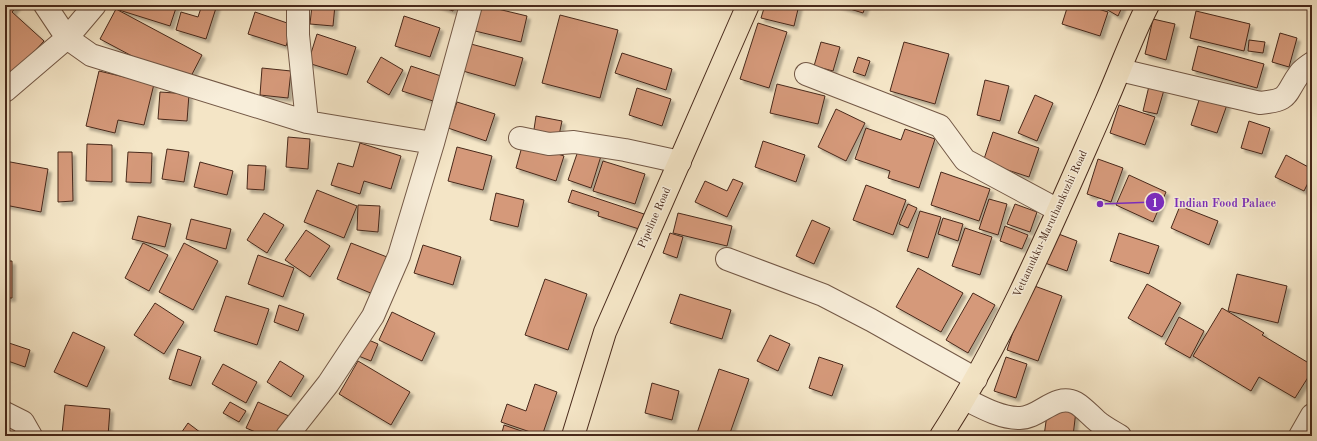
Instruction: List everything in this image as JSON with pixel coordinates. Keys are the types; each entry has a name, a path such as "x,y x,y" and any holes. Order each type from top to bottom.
{"main road":[{"name":"Pipeline Road","path":"573,436 605,332 748,5"},
{"name":"Vettamukku-Maruthankuzhi Road","path":"941,436 965,399 1008,317 1058,210 1120,70 1143,7"}],"street":[{"path":"45,5 67,38 92,55 307,122 433,143"},
{"path":"5,91 67,38 95,5"},
{"path":"298,5 298,35 307,122"},
{"path":"287,436 328,384 373,316 399,256 433,143 471,5"},
{"path":"1120,70 1260,103 1275,102 1287,95 1300,72 1312,63"},
{"path":"806,74 940,126 965,160 1058,210"},
{"path":"520,138 549,144 574,142 625,150 680,162"},
{"path":"727,259 823,295 976,379"},
{"path":"965,399 1000,415 1020,419 1030,417 1057,402 1066,401 1076,403 1099,422 1120,436"},
{"path":"5,413 23,422 31,436"},
{"path":"1300,436 1312,415"}],"building":[{"path":"5,5 18,5 12,12 44,41 12,76 5,70"},
{"path":"121,5 177,5 170,26 119,10"},
{"path":"202,5 217,5 206,39 176,30 181,12 198,17"},
{"path":"312,5 335,5 333,26 310,24"},
{"path":"436,5 454,5 453,11"},
{"path":"481,5 527,16 521,42 475,31"},
{"path":"765,5 799,5 794,26 761,18"},
{"path":"837,5 866,5 863,13"},
{"path":"1068,5 1085,5 1108,12 1100,36 1062,24"},
{"path":"1099,5 1123,5 1118,16"},
{"path":"116,9 202,55 188,82 147,64 100,39"},
{"path":"1196,11 1250,24 1244,51 1190,38"},
{"path":"255,12 293,25 286,46 248,34"},
{"path":"560,15 618,30 600,98 542,83"},
{"path":"404,16 440,28 430,57 395,46"},
{"path":"1153,19 1175,24 1166,60 1145,54"},
{"path":"758,23 787,32 769,88 740,79"},
{"path":"1280,33 1297,38 1289,67 1272,62"},
{"path":"317,34 356,47 347,75 308,63"},
{"path":"1249,40 1265,42 1263,53 1248,51"},
{"path":"821,42 840,47 833,71 814,66"},
{"path":"904,42 949,54 935,104 890,91"},
{"path":"471,44 523,58 515,86 463,71"},
{"path":"1198,46 1264,64 1257,88 1192,70"},
{"path":"622,53 672,69 666,90 615,73"},
{"path":"381,57 403,70 389,95 367,82"},
{"path":"858,57 870,61 865,76 853,72"},
{"path":"411,66 441,76 433,101 402,91"},
{"path":"262,68 291,71 288,98 260,95"},
{"path":"99,71 154,84 144,125 118,120 115,133 86,126"},
{"path":"985,80 1009,86 1000,121 977,115"},
{"path":"777,84 825,96 818,124 770,113"},
{"path":"1149,86 1164,90 1157,114 1143,111"},
{"path":"637,88 671,99 662,126 629,115"},
{"path":"160,92 189,94 187,121 158,119"},
{"path":"1201,94 1228,102 1217,133 1191,125"},
{"path":"1035,95 1053,103 1037,141 1018,133"},
{"path":"457,102 495,114 486,141 448,128"},
{"path":"1119,105 1155,117 1145,145 1110,133"},
{"path":"836,109 865,123 846,161 818,147"},
{"path":"536,116 562,121 558,140 533,136"},
{"path":"1249,121 1270,128 1262,154 1241,148"},
{"path":"866,128 901,140 905,129 935,139 919,188 888,178 890,171 855,159"},
{"path":"993,132 1039,148 1029,177 983,162"},
{"path":"288,137 310,139 308,169 286,167"},
{"path":"763,141 805,155 796,182 755,167"},
{"path":"360,143 401,156 391,189 364,181 360,194 331,185 338,163 353,167"},
{"path":"523,143 564,156 556,181 516,168"},
{"path":"87,144 112,145 112,182 86,181"},
{"path":"457,147 492,156 483,190 448,181"},
{"path":"579,148 601,156 591,188 568,180"},
{"path":"167,149 189,152 184,182 162,179"},
{"path":"58,152 72,152 73,201 58,202"},
{"path":"128,152 152,153 151,183 126,182"},
{"path":"1286,155 1312,169 1312,175 1304,191 1275,177"},
{"path":"1098,159 1123,168 1111,202 1087,194"},
{"path":"5,161 48,169 41,212 5,205"},
{"path":"603,161 645,174 635,204 593,191"},
{"path":"200,162 233,171 227,195 194,187"},
{"path":"248,165 266,166 264,190 247,189"},
{"path":"941,172 990,189 979,221 931,205"},
{"path":"1129,175 1166,192 1153,222 1116,205"},
{"path":"733,179 743,183 727,217 695,202 705,181 727,191"},
{"path":"866,185 906,200 893,235 853,220"},
{"path":"317,190 357,206 344,238 304,222"},
{"path":"572,190 644,214 639,229 598,216 599,212 568,202"},
{"path":"496,193 524,200 518,227 490,220"},
{"path":"989,199 1007,204 998,235 979,229"},
{"path":"908,204 917,208 908,228 899,224"},
{"path":"1015,204 1037,212 1030,232 1007,224"},
{"path":"358,205 380,206 378,232 357,230"},
{"path":"1180,206 1218,221 1209,245 1171,228"},
{"path":"920,211 941,217 928,258 907,251"},
{"path":"264,213 284,225 267,253 247,240"},
{"path":"678,213 732,226 727,246 673,233"},
{"path":"138,216 171,224 165,247 132,239"},
{"path":"943,218 963,224 958,241 938,234"},
{"path":"191,219 231,229 226,249 186,239"},
{"path":"812,220 830,228 814,264 796,256"},
{"path":"1005,226 1028,235 1022,249 1000,241"},
{"path":"965,228 992,237 980,275 952,266"},
{"path":"306,230 330,246 310,277 285,260"},
{"path":"670,233 683,237 677,258 663,253"},
{"path":"1056,233 1077,241 1067,271 1045,263"},
{"path":"1119,233 1159,246 1149,274 1110,261"},
{"path":"143,243 168,255 149,291 125,278"},
{"path":"184,243 218,261 193,310 159,292"},
{"path":"351,243 387,257 373,294 337,279"},
{"path":"423,245 461,257 453,285 414,273"},
{"path":"258,255 294,268 283,297 248,284"},
{"path":"5,261 12,261 12,298 5,298"},
{"path":"918,268 963,293 941,332 896,307"},
{"path":"1237,274 1287,286 1278,323 1228,311"},
{"path":"545,279 587,294 568,350 525,335"},
{"path":"1029,284 1062,296 1038,361 1007,350"},
{"path":"1147,284 1181,303 1162,337 1128,318"},
{"path":"973,293 995,305 968,353 946,340"},
{"path":"680,294 731,310 722,339 670,323"},
{"path":"226,296 269,309 257,345 214,331"},
{"path":"155,303 184,322 164,354 134,335"},
{"path":"279,305 304,314 298,331 274,322"},
{"path":"1222,308 1264,333 1262,335 1312,365 1312,371 1295,398 1259,377 1251,391 1193,356"},
{"path":"392,312 435,333 422,361 379,340"},
{"path":"1179,317 1204,331 1190,358 1165,344"},
{"path":"73,332 105,347 87,387 54,372"},
{"path":"770,335 790,344 778,371 757,361"},
{"path":"364,338 378,344 371,361 356,355"},
{"path":"6,342 30,350 25,367 5,360"},
{"path":"178,349 201,357 191,386 169,379"},
{"path":"819,357 843,365 832,396 809,388"},
{"path":"1006,357 1027,364 1016,398 994,391"},
{"path":"280,361 304,376 291,397 267,382"},
{"path":"358,361 410,392 391,425 339,394"},
{"path":"223,364 257,382 246,403 212,384"},
{"path":"719,369 749,379 729,436 696,436"},
{"path":"652,383 679,391 672,420 645,413"},
{"path":"535,384 557,392 542,436 501,422 507,404 526,411"},
{"path":"230,402 246,411 239,422 223,413"},
{"path":"258,402 291,417 282,436 265,436 246,428"},
{"path":"65,405 110,409 108,436 77,436 62,434"},
{"path":"1048,407 1076,411 1073,436 1044,436"},
{"path":"188,423 205,436 179,436"},
{"path":"504,425 530,434 529,436 501,436"}],"place":[{"name":"Indian Food Palace","path":"1100,204"}]}
